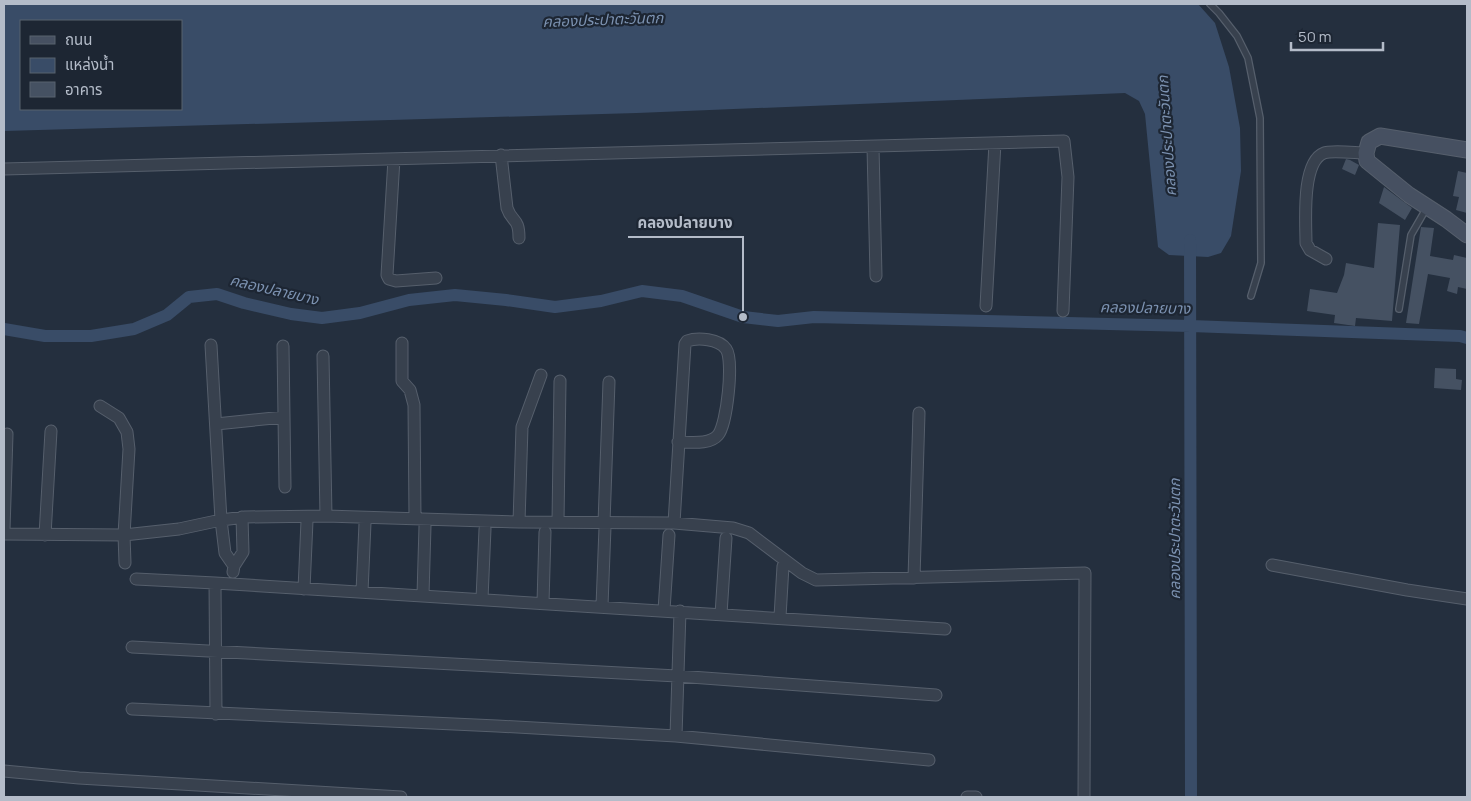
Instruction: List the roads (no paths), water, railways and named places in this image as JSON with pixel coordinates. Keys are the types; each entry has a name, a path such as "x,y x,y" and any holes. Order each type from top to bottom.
{"street":[{"path":"1467,150 1380,136 1369,142 1366,153 1368,161 1409,195 1467,235"},
{"path":"4,169 1064,141 1068,177 1063,311"},
{"path":"986,306 995,143"},
{"path":"873,146 876,276"},
{"path":"1326,260 1310,250 1306,244 1307,184 1310,170 1315,159 1325,152 1366,153"},
{"path":"501,155 508,214 519,226 519,238"},
{"path":"394,159 387,274 389,279 396,281 436,278"},
{"path":"674,524 678,442 685,344 691,339 712,340 727,350 729,358 729,380 723,427 718,435 708,441 678,442"},
{"path":"402,343 402,381 410,390 414,405 415,518"},
{"path":"211,345 220,520 225,553 234,566"},
{"path":"284,346 285,487"},
{"path":"323,356 326,516"},
{"path":"519,522 521,432 540,375"},
{"path":"558,522 560,381"},
{"path":"602,606 609,382"},
{"path":"100,406 119,418 127,432 129,449 124,535 125,563"},
{"path":"914,578 919,413"},
{"path":"216,424 284,417"},
{"path":"45,535 51,431"},
{"path":"7,434 4,532 45,535 124,535 179,530 220,520 242,517 326,516 558,522 604,525 674,524 742,530 749,533 802,573 816,580 1085,573 1084,797"},
{"path":"233,584 234,566 243,552 242,517"},
{"path":"304,589 307,521"},
{"path":"362,592 365,523"},
{"path":"423,596 425,526"},
{"path":"482,599 485,529"},
{"path":"543,603 545,532"},
{"path":"664,610 669,534"},
{"path":"721,614 726,538"},
{"path":"1272,565 1467,599"},
{"path":"780,617 783,566"},
{"path":"136,579 780,617 945,629"},
{"path":"215,583 216,714"},
{"path":"676,736 680,611"},
{"path":"132,647 677,676 936,695"},
{"path":"132,709 488,725 676,736 929,760"},
{"path":"4,771 54,776 401,797"},
{"path":"967,797 976,797"}],"lane":[{"path":"1210,4 1219,12 1237,36 1248,58 1260,118 1261,263 1251,296"},
{"path":"1399,309 1411,235 1427,207"}],"water":[{"path":"4,4 1198,4 1215,23 1229,67 1240,128 1241,171 1231,236 1221,253 1208,257 1169,255 1158,247 1145,114 1139,101 1125,93 637,113 4,131"}],"waterway":[{"name":"คลองประปาตะวันตก","path":"1190,240 1191,797"},
{"name":"คลองปลายบาง","path":"4,329 45,336 91,336 134,329 167,315 189,297 217,294 244,303 291,314 322,318 360,313 409,300 455,295 555,307 601,301 642,291 682,296 743,317 778,321 814,317 1191,326 1460,336 1467,338"}],"place":[{"name":"คลองปลายบาง","path":"743,317"}]}
